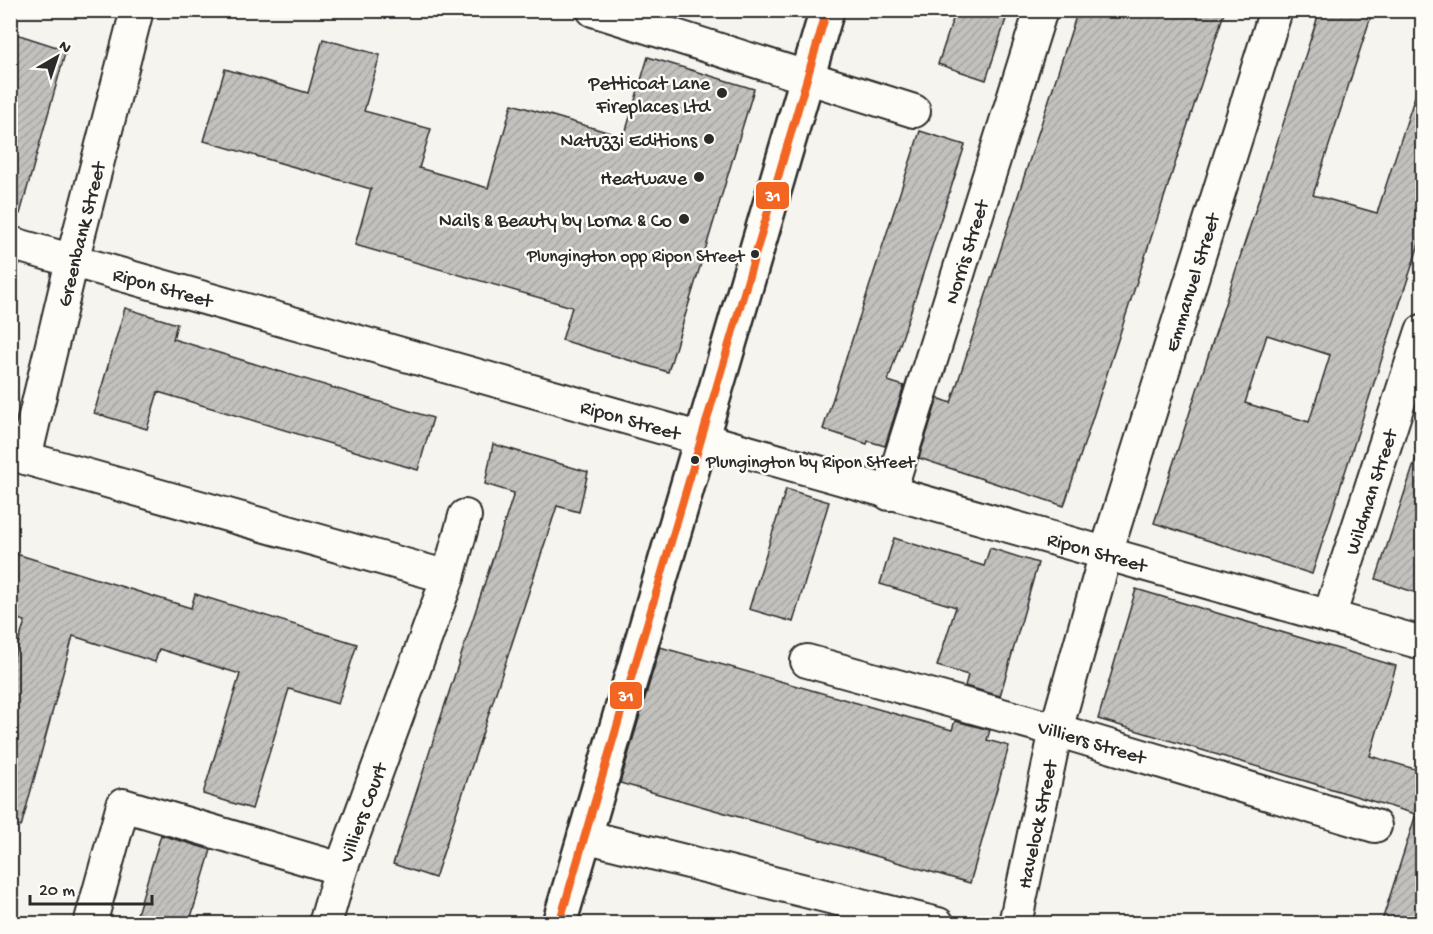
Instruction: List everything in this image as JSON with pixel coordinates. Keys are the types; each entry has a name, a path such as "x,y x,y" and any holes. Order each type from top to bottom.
{"street":[{"name":"Greenbank Street","path":"137,10 72,261 26,458 448,577"},
{"path":"593,10 914,111"},
{"path":"559,924 700,436 827,10"},
{"name":"Norris Street","path":"889,494 1041,10"},
{"name":"Emmanuel Street","path":"1106,553 1276,10"},
{"name":"Ripon Street","path":"10,243 700,436 889,494 1422,643"},
{"name":"Wildman Street","path":"1329,617 1422,332"},
{"name":"Villiers Court","path":"90,924 123,805 341,869 448,577 465,516"},
{"name":"Havelock Street","path":"1015,924 1056,730 1106,553"},
{"name":"Villiers Street","path":"807,661 1056,730 1375,826"},
{"path":"584,836 938,924"},
{"path":"325,924 341,869"}],"building":[{"path":"956,10 1009,10 986,80 938,64"},
{"path":"1078,10 1225,10 1064,506 919,458 938,398 951,403"},
{"path":"1320,10 1373,10 1313,195 1377,213 1416,93 1422,94 1422,235 1312,574 1154,523","holes":["1267,335 1330,355 1309,422 1245,403"]},
{"path":"10,32 66,50 20,214 10,213"},
{"path":"323,39 380,55 364,111 431,129 419,168 488,188 512,104 624,137 648,57 754,89 668,372 562,340 572,307 355,245 371,189 204,141 225,69 308,93"},
{"path":"920,131 965,145 888,381 904,386 885,446 868,441 867,444 823,429"},
{"path":"125,308 177,324 173,339 433,418 418,470 158,392 147,429 94,413"},
{"path":"493,444 588,472 579,512 557,506 435,878 393,864 514,493 485,484"},
{"path":"1416,458 1422,459 1422,595 1376,579"},
{"path":"786,489 829,502 793,622 749,609"},
{"path":"894,538 984,566 990,548 1038,563 1000,696 965,686 968,675 937,666 956,607 880,584"},
{"path":"10,552 191,608 195,594 357,644 338,704 289,689 252,809 203,794 240,674 159,649 155,662 73,636 21,827 10,825 10,671 25,621 10,617"},
{"path":"1136,589 1396,666 1370,756 1422,771 1422,816 1098,719"},
{"path":"660,647 952,730 955,721 990,730 987,740 1009,746 970,883 620,783"},
{"path":"1415,817 1422,818 1422,924 1381,924"},
{"path":"161,835 211,850 189,924 134,924"}],"transit line":[{"name":"31","path":"559,924 827,10"}],"place":[{"name":"Petticoat Lane Fireplaces Ltd","path":"722,93"},
{"name":"Natuzzi Editions","path":"709,139"},
{"name":"Heatwave","path":"699,177"},
{"name":"Nails & Beauty by Lorna & Co","path":"684,219"},
{"name":"Plungington opp Ripon Street","path":"755,254"},
{"name":"Plungington by Ripon Street","path":"695,460"}]}
